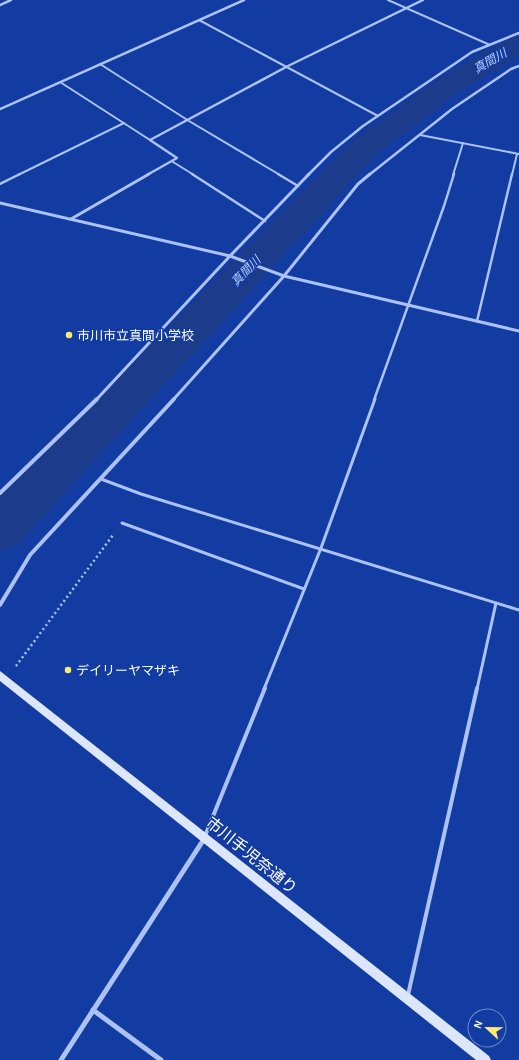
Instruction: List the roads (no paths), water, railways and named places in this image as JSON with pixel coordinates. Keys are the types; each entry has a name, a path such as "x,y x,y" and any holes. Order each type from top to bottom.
{"street":[{"path":"0,5 11,0"},
{"path":"0,108 244,0"},
{"path":"71,219 173,162 177,158 150,140 288,66 422,0"},
{"path":"0,493 84,413 230,256 331,152 378,116 472,52 519,33"},
{"path":"0,605 30,555 187,385 284,276 358,184 452,109 519,66"},
{"path":"0,203 230,256 284,276 519,331"},
{"name":"市川手児奈通り","path":"3,677 485,1060"},
{"path":"61,1060 205,838"},
{"path":"93,1010 161,1060"}],"lane":[{"path":"388,0 490,45"},
{"path":"199,20 288,66 378,116"},
{"path":"100,64 298,186"},
{"path":"60,82 150,140"},
{"path":"0,184 124,123"},
{"path":"420,135 518,154 477,321"},
{"path":"205,838 320,548 444,206 463,143"},
{"path":"173,162 265,221"},
{"path":"100,479 141,494 519,610"},
{"path":"122,523 304,589"},
{"path":"408,999 496,603"}],"waterway":[{"name":"真間川","path":"0,530 365,147 447,86 519,44"}],"place":[{"name":"市川市立真間小学校","path":"69,335"},
{"name":"デイリーヤマザキ","path":"68,670"}]}
